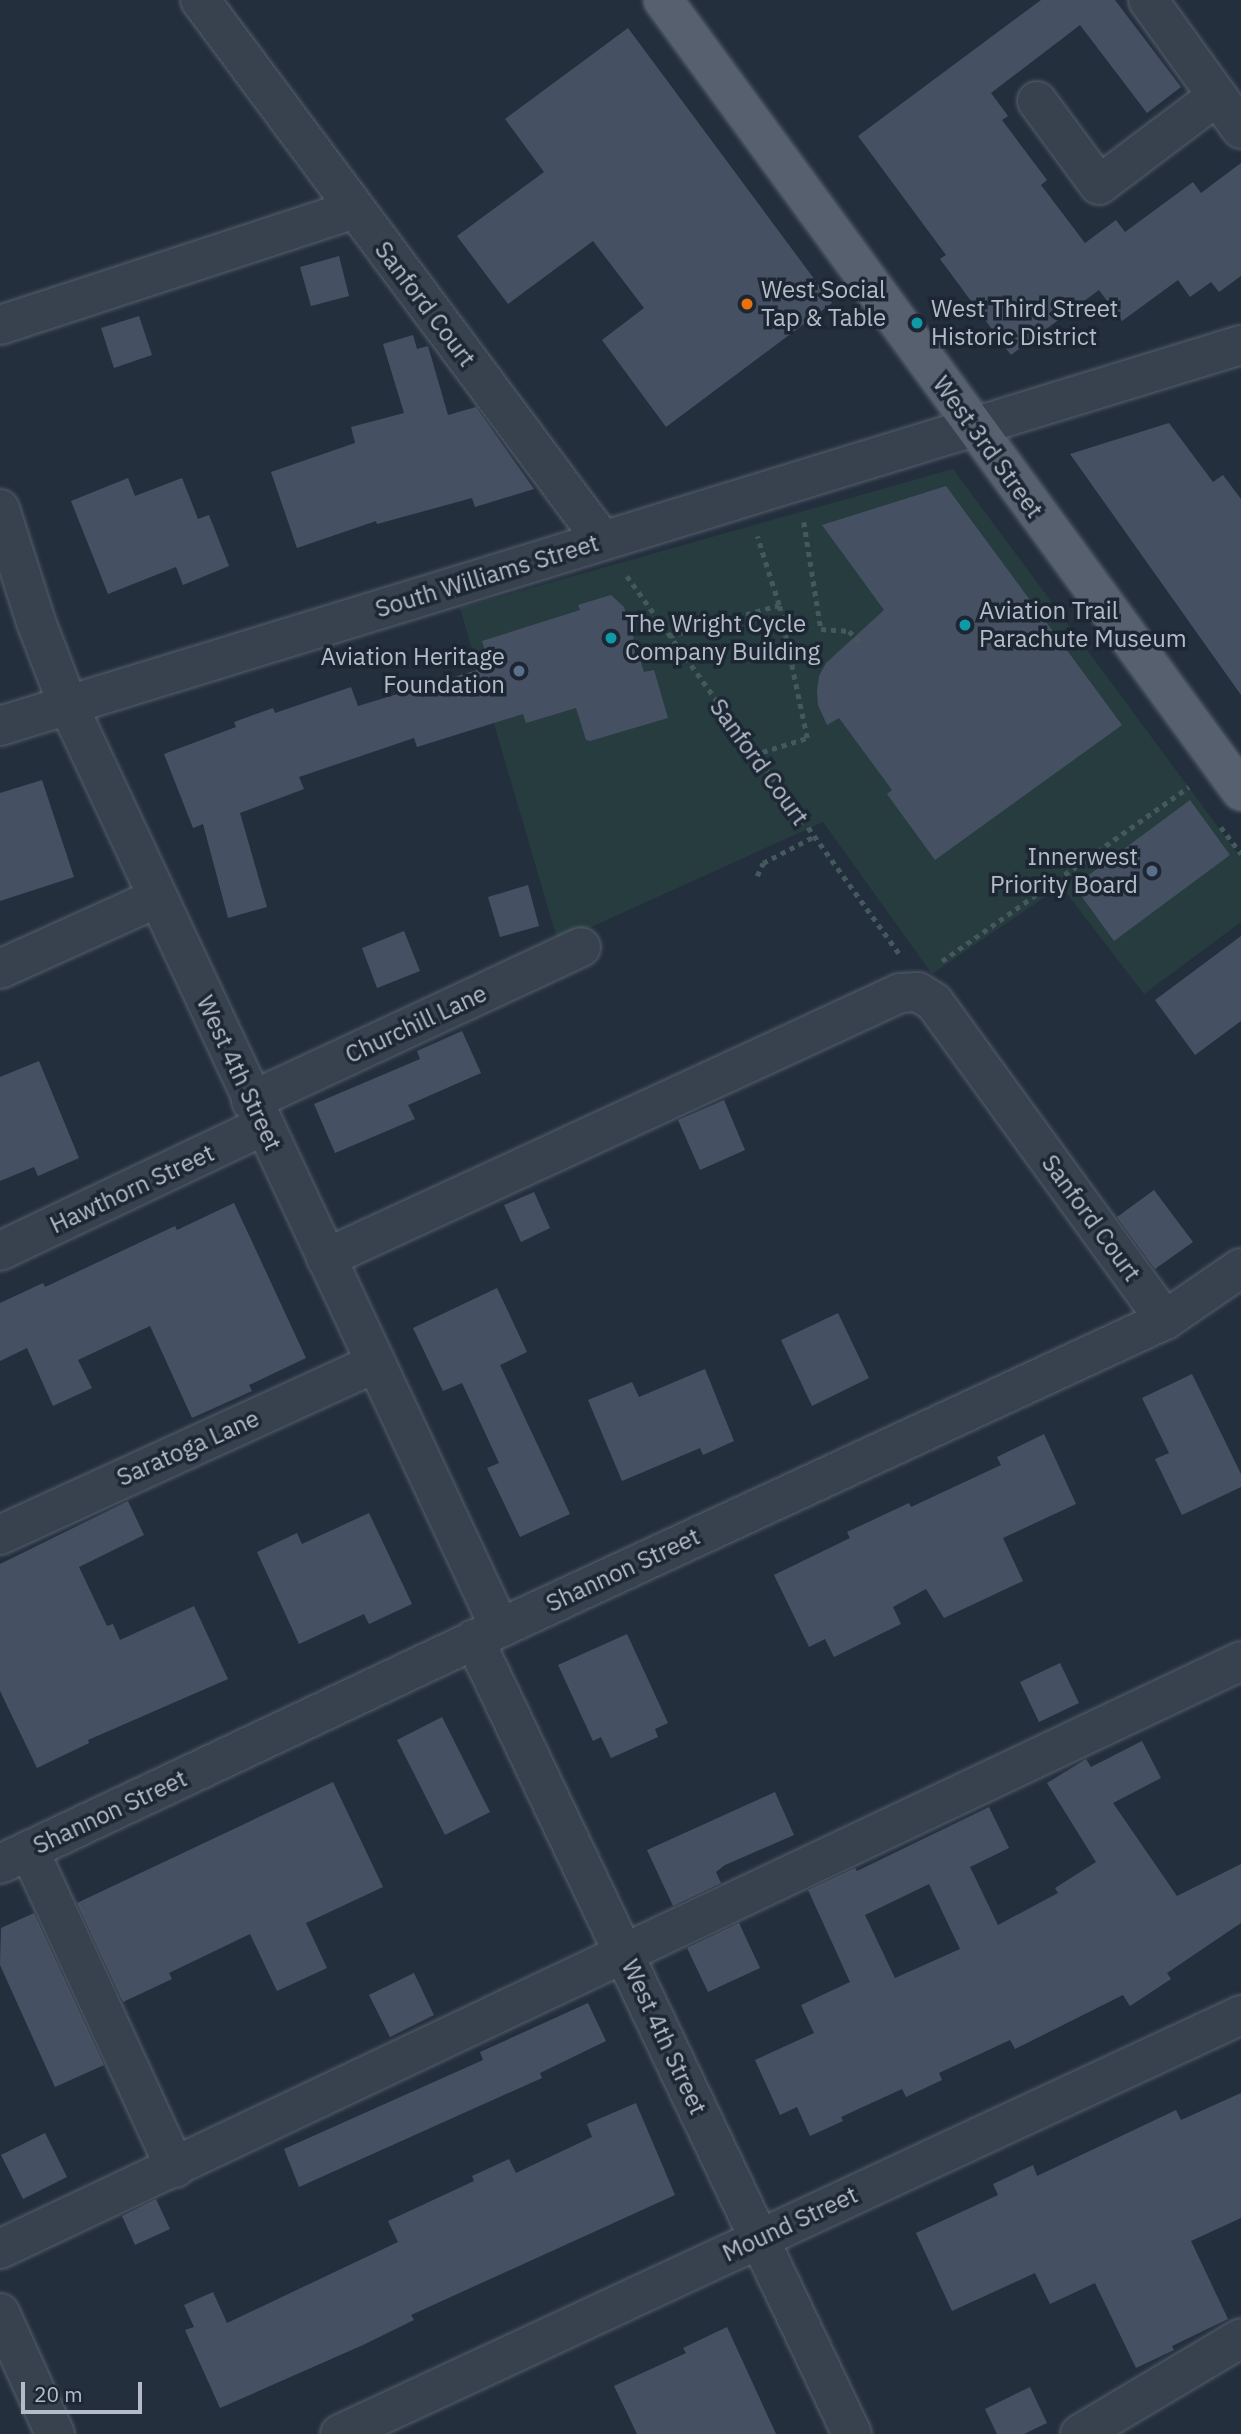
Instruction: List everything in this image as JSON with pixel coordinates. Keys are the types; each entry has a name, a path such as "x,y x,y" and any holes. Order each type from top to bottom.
{"main road":[{"name":"West 3rd Street","path":"663,0 1231,777"}],"street":[{"name":"Sanford Court","path":"200,0 602,540"},
{"path":"1148,0 1241,129"},
{"path":"1037,101 1099,185 1217,96"},
{"path":"0,325 354,209"},
{"name":"South Williams Street","path":"0,726 1241,345"},
{"name":"West 4th Street","path":"0,509 36,622 68,705 257,1114 376,1363 487,1633 625,1954 852,2434"},
{"path":"0,969 157,898"},
{"name":"Churchill Lane","path":"257,1114 581,947"},
{"name":"Sanford Court","path":"918,985 934,1002 1165,1320"},
{"path":"326,1258 918,985"},
{"name":"Hawthorn Street","path":"0,1251 257,1114"},
{"name":"Shannon Street","path":"15,1857 487,1633 1165,1320 1241,1268"},
{"name":"Saratoga Lane","path":"0,1535 376,1363"},
{"path":"0,2249 1241,1661"},
{"path":"15,1857 175,2168"},
{"name":"Mound Street","path":"340,2434 1241,2015"},
{"path":"0,2313 55,2434"},
{"path":"1080,2434 1241,2338"}],"path":[{"path":"804,522 821,629 849,631 863,645"},
{"path":"753,755 807,738 779,605 757,536"},
{"name":"Sanford Court","path":"602,540 918,985"},
{"path":"669,636 779,605"},
{"path":"918,985 1231,777"},
{"path":"757,876 763,863 813,837"}],"green space":[{"path":"953,469 1241,858 1241,922 1144,994 1061,886 932,974 823,822 558,942 460,608"}],"building":[{"path":"1041,0 1115,0 1181,87 1147,113 1080,25 991,93 1008,116 1002,120 1047,180 1041,185 1085,243 1116,220 1125,232 1193,182 1201,193 1241,163 1241,276 1219,292 1211,282 1190,297 1178,280 1122,321 1099,290 1011,355 940,259 946,255 858,136"},
{"path":"628,28 832,303 666,427 602,340 644,308 593,241 508,304 457,236 544,172 505,119"},
{"path":"339,256 349,296 311,306 300,267"},
{"path":"139,316 152,355 114,368 101,328"},
{"path":"413,335 417,349 428,346 448,415 476,407 534,489 475,507 472,498 377,524 376,521 297,548 271,472 355,443 351,427 404,413 383,344"},
{"path":"1169,423 1213,482 1223,475 1241,499 1241,695 1070,454"},
{"path":"128,478 135,496 182,478 198,519 209,515 229,566 183,585 176,567 108,594 71,501"},
{"path":"946,486 1122,725 935,860 887,794 892,790 839,718 827,725 818,705 817,691 819,676 826,663 884,610 822,525"},
{"path":"611,595 624,607 644,672 654,670 668,718 590,741 586,740 576,708 526,723 523,714 417,747 414,738 299,777 304,789 240,813 267,907 228,918 203,824 193,828 164,754 236,727 234,722 273,708 275,713 351,687 358,706 490,666 482,641 580,610 578,605"},
{"path":"42,780 74,877 0,901 0,793"},
{"name":"Innerwest Priority Board","path":"1190,800 1230,855 1114,941 1074,886"},
{"path":"528,885 539,926 500,937 488,897"},
{"path":"404,931 420,971 377,988 362,948"},
{"path":"1241,936 1241,1021 1195,1055 1155,1000"},
{"path":"462,1031 481,1073 408,1105 415,1119 335,1153 314,1104 420,1059 417,1051"},
{"path":"39,1061 79,1158 38,1176 34,1167 0,1181 0,1077"},
{"path":"724,1100 745,1150 700,1170 678,1120"},
{"path":"1154,1190 1193,1242 1155,1269 1117,1217"},
{"path":"534,1192 550,1228 521,1242 504,1205"},
{"path":"234,1203 306,1358 249,1385 252,1391 192,1418 150,1326 78,1360 92,1388 53,1406 27,1348 0,1361 0,1303 43,1283 45,1287 175,1226 177,1230"},
{"path":"497,1288 527,1352 500,1365 570,1514 520,1537 487,1468 499,1463 462,1383 443,1391 413,1328"},
{"path":"838,1313 869,1378 812,1406 781,1340"},
{"path":"705,1369 734,1441 703,1455 700,1448 622,1481 588,1400 632,1382 639,1397"},
{"path":"1192,1374 1241,1474 1241,1487 1182,1515 1155,1459 1169,1453 1142,1398"},
{"path":"1044,1434 1076,1504 1003,1538 1023,1581 944,1618 926,1589 893,1607 901,1624 834,1657 825,1639 809,1647 774,1575 850,1538 847,1532 909,1503 911,1507 1001,1465 997,1457"},
{"path":"128,1501 144,1535 79,1567 107,1626 113,1624 120,1640 194,1606 228,1679 88,1740 89,1743 37,1768 0,1691 0,1564"},
{"path":"369,1513 412,1604 369,1624 364,1614 299,1644 257,1552 297,1533 302,1544"},
{"path":"627,1634 668,1723 655,1729 658,1737 611,1758 601,1737 593,1741 558,1665"},
{"path":"1060,1663 1079,1703 1039,1722 1020,1682"},
{"path":"442,1717 490,1812 445,1835 397,1740"},
{"path":"1142,1741 1161,1778 1113,1803 1177,1896 1241,1864 1241,1923 1167,1973 1171,1979 1130,2006 1123,1995 1015,2049 1010,2040 939,2073 942,2080 906,2097 902,2089 841,2117 843,2121 810,2136 797,2107 780,2115 755,2060 814,2033 801,2005 850,1982 808,1890 855,1868 857,1871 989,1807 1009,1848 970,1867 998,1925 1058,1893 1055,1888 1096,1862 1047,1783 1086,1759 1091,1767","holes":["929,1884 960,1949 895,1978 865,1915"]},
{"path":"333,1782 383,1887 306,1923 327,1968 277,1991 250,1934 169,1973 172,1979 123,2002 77,1903"},
{"path":"775,1792 794,1835 725,1865 716,1872 721,1883 673,1906 647,1850"},
{"path":"34,1913 104,2065 55,2087 0,1965 1,1928"},
{"path":"739,1923 760,1968 708,1992 687,1948"},
{"path":"414,1973 434,2015 390,2037 369,1995"},
{"path":"588,2003 606,2041 540,2073 542,2078 299,2187 284,2149 483,2060 480,2052"},
{"path":"1241,2093 1241,2218 1191,2241 1228,2319 1172,2346 1174,2350 1136,2368 1095,2283 1050,2304 1035,2273 952,2311 916,2233 998,2195 993,2184 1033,2165 1037,2176 1176,2110 1181,2120"},
{"path":"636,2103 675,2195 411,2315 414,2320 363,2345 220,2408 185,2330 194,2327 184,2305 213,2292 227,2323 398,2242 388,2221 474,2181 472,2176 509,2159 516,2173 592,2137 587,2124"},
{"path":"45,2133 67,2177 23,2199 1,2155"},
{"path":"156,2199 170,2229 135,2245 122,2216"},
{"path":"727,2327 776,2434 637,2434 614,2386 686,2353 683,2348"},
{"path":"1030,2387 1047,2423 1024,2434 997,2434 985,2409"}],"place":[{"name":"West Social Tap & Table","path":"747,304"},
{"name":"West Third Street Historic District","path":"917,323"},
{"name":"Aviation Trail Parachute Museum","path":"965,625"},
{"name":"The Wright Cycle Company Building","path":"611,638"},
{"name":"Aviation Heritage Foundation","path":"519,671"},
{"name":"Innerwest Priority Board","path":"1152,871"}]}
